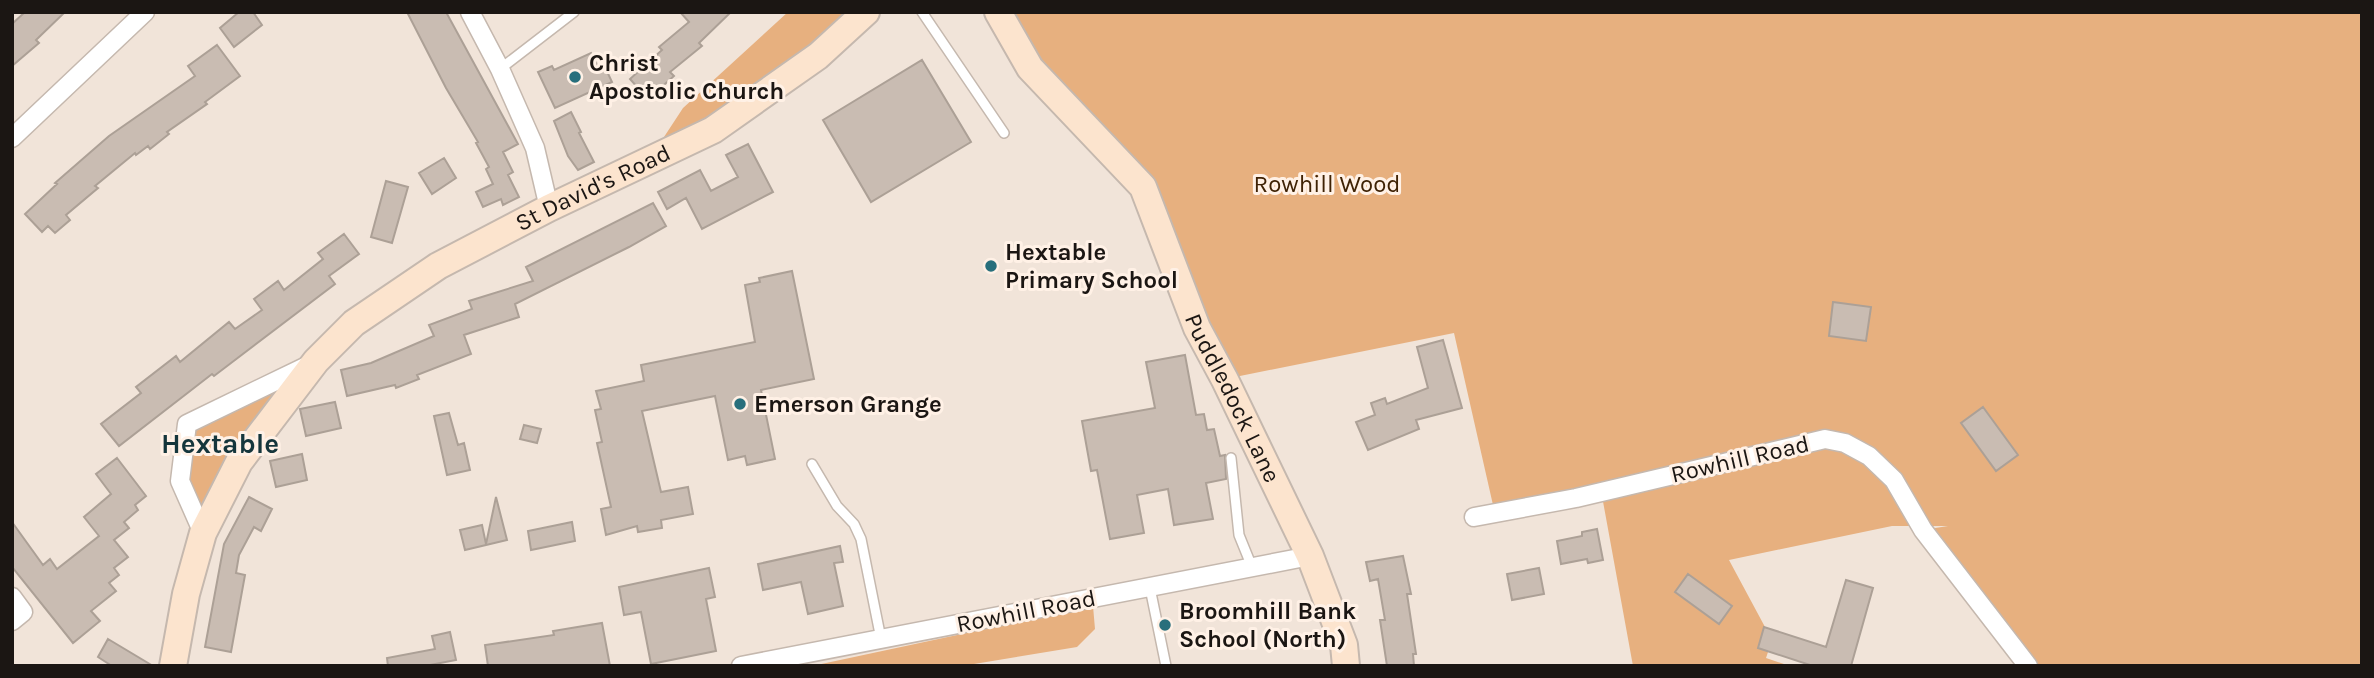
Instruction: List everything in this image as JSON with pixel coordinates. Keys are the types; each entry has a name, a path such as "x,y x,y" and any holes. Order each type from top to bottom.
{"street":[{"path":"12,138 145,12"},
{"path":"470,12 535,148 549,208"},
{"name":"St David's Road","path":"173,666 186,594 203,533 239,462 316,361 354,323 438,266 549,208 713,130 818,56 866,12"},
{"name":"Puddledock Lane","path":"998,12 1030,68 1143,187 1197,328 1310,556 1344,645 1346,666"},
{"name":"St David's Road","path":"203,533 180,481 187,424 316,361"},
{"name":"Rowhill Road","path":"1474,517 1576,498 1825,439 1845,443 1869,457 1894,480 1923,530 2028,666"},
{"name":"Rowhill Road","path":"741,666 1310,556"},
{"path":"12,597 23,612 12,621"}],"lane":[{"path":"499,69 575,12"},
{"path":"922,12 1004,133"},
{"path":"1231,458 1239,535 1252,567"},
{"path":"812,464 837,506 854,524 861,539 881,639"},
{"path":"1150,587 1166,666"}],"green space":[{"path":"788,12 866,12 660,155 664,137 683,108"},
{"name":"Rowhill Wood","path":"1000,12 2362,12 2362,666 2031,666 1923,530 1948,526 1892,526 1729,560 1772,640 1766,658 1790,666 1633,666 1600,485 1493,505 1454,333 1225,379 1144,187"},
{"path":"312,364 205,528 183,482 190,424"},
{"path":"1093,606 1095,629 1077,647 962,666 812,666"}],"building":[{"path":"25,12 65,12 36,40 39,43 12,66 12,24"},
{"path":"239,12 253,12 262,25 234,47 220,28"},
{"path":"407,12 446,12 518,144 503,152 513,172 508,175 519,197 503,205 501,199 483,207 476,192 493,184 486,169 489,167"},
{"path":"680,12 731,12 699,43 702,46 670,72 674,76 648,99 630,79 662,50 659,47 689,22"},
{"path":"217,45 240,76 205,102 207,104 167,132 169,134 150,149 148,146 136,155 135,153 95,186 98,188 66,215 70,220 55,233 48,226 42,232 25,214 57,184 55,183 109,136 195,76 188,66"},
{"name":"Christ Apostolic Church","path":"591,53 598,67 604,65 612,82 555,108 538,72 552,66 554,70"},
{"path":"922,60 971,142 871,202 823,120"},
{"path":"571,112 594,162 578,170 568,156 554,121"},
{"path":"748,144 773,192 702,229 686,198 667,209 658,192 700,170 711,191 738,177 726,155"},
{"path":"444,158 456,178 432,194 419,173"},
{"path":"386,181 408,187 392,243 371,237"},
{"path":"653,203 666,226 515,304 519,317 464,335 471,354 417,375 419,379 396,388 395,385 347,396 341,370 371,363 434,336 429,325 472,309 469,301 533,281 526,267"},
{"path":"344,234 359,254 329,276 335,284 119,446 101,424 141,393 136,387 176,356 180,362 229,322 235,329 262,310 254,299 278,281 284,290 323,259 318,253"},
{"name":"Emerson Grange","path":"792,271 814,379 761,390 775,459 747,465 745,456 728,460 715,396 642,411 661,492 688,487 693,514 661,520 662,528 638,532 637,526 606,535 601,509 611,507 597,443 602,442 595,410 601,409 596,391 644,381 641,365 755,342 745,285 760,282 759,278"},
{"path":"1833,302 1871,307 1866,341 1829,336"},
{"path":"1443,340 1462,408 1416,420 1419,429 1368,450 1356,422 1375,415 1371,403 1385,398 1387,404 1428,388 1417,347"},
{"path":"1185,355 1196,415 1204,414 1207,430 1214,429 1220,456 1225,455 1226,479 1206,483 1213,519 1174,525 1168,489 1137,495 1144,533 1110,539 1097,470 1091,471 1082,421 1155,408 1146,362"},
{"path":"335,402 341,428 306,436 300,409"},
{"path":"1983,407 2018,455 1996,471 1961,423"},
{"path":"449,413 458,445 464,443 470,470 447,475 434,416"},
{"path":"524,425 541,429 537,443 520,439"},
{"path":"302,454 307,480 276,487 270,461"},
{"path":"117,458 146,496 135,505 138,510 124,522 129,528 114,540 128,557 114,568 119,575 109,583 116,591 91,611 100,621 73,643 12,567 12,522 43,565 50,559 57,569 99,536 84,517 111,494 96,474"},
{"path":"249,497 272,509 261,531 254,527 239,555 236,573 245,575 231,652 205,647 224,544"},
{"path":"496,497 507,540 465,550 460,530 482,525 486,544"},
{"path":"572,522 575,541 531,550 528,531"},
{"path":"1597,529 1603,560 1588,563 1587,559 1561,564 1557,541 1582,536 1582,532"},
{"path":"840,546 843,562 834,563 843,606 808,614 801,582 763,590 758,564"},
{"path":"1403,556 1411,594 1407,594 1416,654 1413,654 1414,666 1387,666 1380,620 1385,620 1378,579 1370,581 1366,562"},
{"path":"709,568 715,597 706,599 716,651 651,664 641,612 624,615 619,587"},
{"path":"1539,568 1544,594 1512,600 1507,574"},
{"path":"1688,574 1732,606 1719,624 1675,592"},
{"path":"1846,580 1873,588 1851,666 1813,666 1758,648 1764,627 1826,647"},
{"path":"602,623 610,666 488,666 485,645 554,635 553,631"},
{"path":"450,632 456,660 425,666 388,666 387,658 435,649 432,636"},
{"path":"108,639 153,666 112,666 98,657"}],"place":[{"name":"Christ Apostolic Church","path":"575,77"},
{"name":"Hextable Primary School","path":"991,266"},
{"name":"Emerson Grange","path":"740,404"},
{"name":"Broomhill Bank School (North)","path":"1165,625"}],"district":[{"name":"Hextable","path":"220,443"}]}
